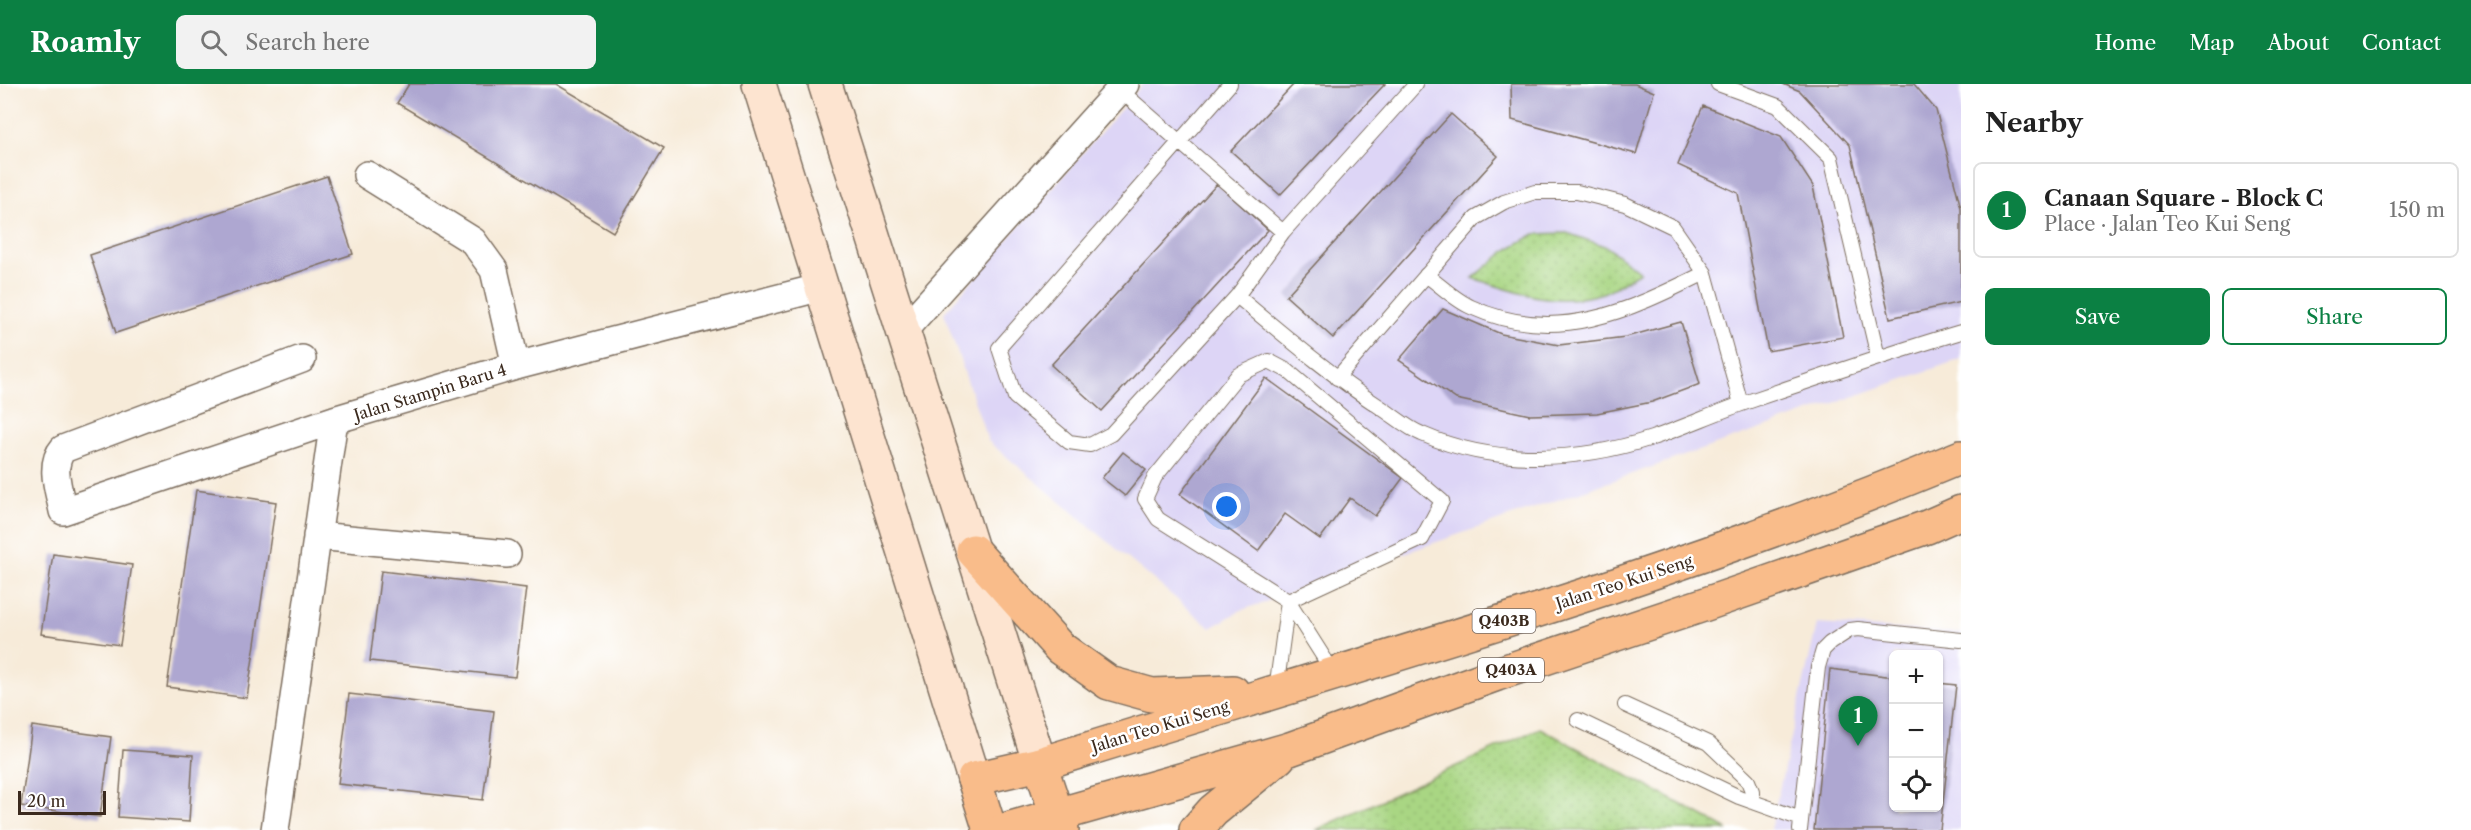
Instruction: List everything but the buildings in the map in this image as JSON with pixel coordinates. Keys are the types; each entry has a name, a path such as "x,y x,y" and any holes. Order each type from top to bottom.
{"main road":[{"path":"759,84 990,830"},
{"path":"825,84 1059,822"},
{"name":"Jalan Teo Kui Seng","path":"1040,764 1333,672 1479,630 1723,550 1961,458"},
{"name":"Q403A","path":"1004,830 1059,822 1290,749 1497,674 1894,539 1961,512"},
{"path":"973,551 1060,648 1109,683 1152,694 1276,690"},
{"path":"1196,830 1213,811 1290,749"},
{"name":"Q403B","path":"974,779 1040,764"}],"street":[{"path":"903,331 1123,87"},
{"path":"367,175 473,241 494,270 516,366"},
{"name":"Jalan Stampin Baru 4","path":"275,830 334,420 516,366 822,287"},
{"path":"302,360 63,449 57,456 55,467 63,511 334,420"},
{"path":"317,536 507,554"}],"lane":[{"path":"1230,84 999,348 1016,397 1069,442 1090,445 1112,434 1237,296 1283,232 1416,84"},
{"path":"1718,84 1778,106 1832,158 1878,357"},
{"path":"1123,87 1178,142 1283,232"},
{"path":"1337,378 1476,218 1504,202 1535,192 1576,192 1625,204 1673,227 1705,273 1742,404"},
{"path":"1426,275 1470,306 1524,324 1565,325 1604,317 1645,303 1705,273"},
{"path":"1237,296 1337,378 1420,433 1461,448 1503,455 1549,458 1594,453 1653,438 1742,404 1878,357 1961,332"},
{"path":"1288,602 1422,539 1442,501 1288,371 1269,361 1238,375 1155,477 1145,499 1158,519 1288,602 1333,672"},
{"path":"1276,690 1288,602"},
{"path":"1578,720 1800,825 1818,667 1822,650 1850,630 1961,640"},
{"path":"1625,705 1708,743 1748,781 1752,791 1752,802"}],"shaded area":[{"path":"1143,84 1961,84 1961,359 1239,611 1211,628 988,441 944,313"},
{"path":"1817,624 1961,633 1961,830 1770,830"}],"green space":[{"path":"1567,233 1607,247 1640,272 1603,293 1569,299 1537,297 1473,278 1508,249 1535,234"},
{"path":"1540,728 1728,830 1316,830"}],"place":[{"name":"Canaan Square - Block C","path":"1858,746"}]}
